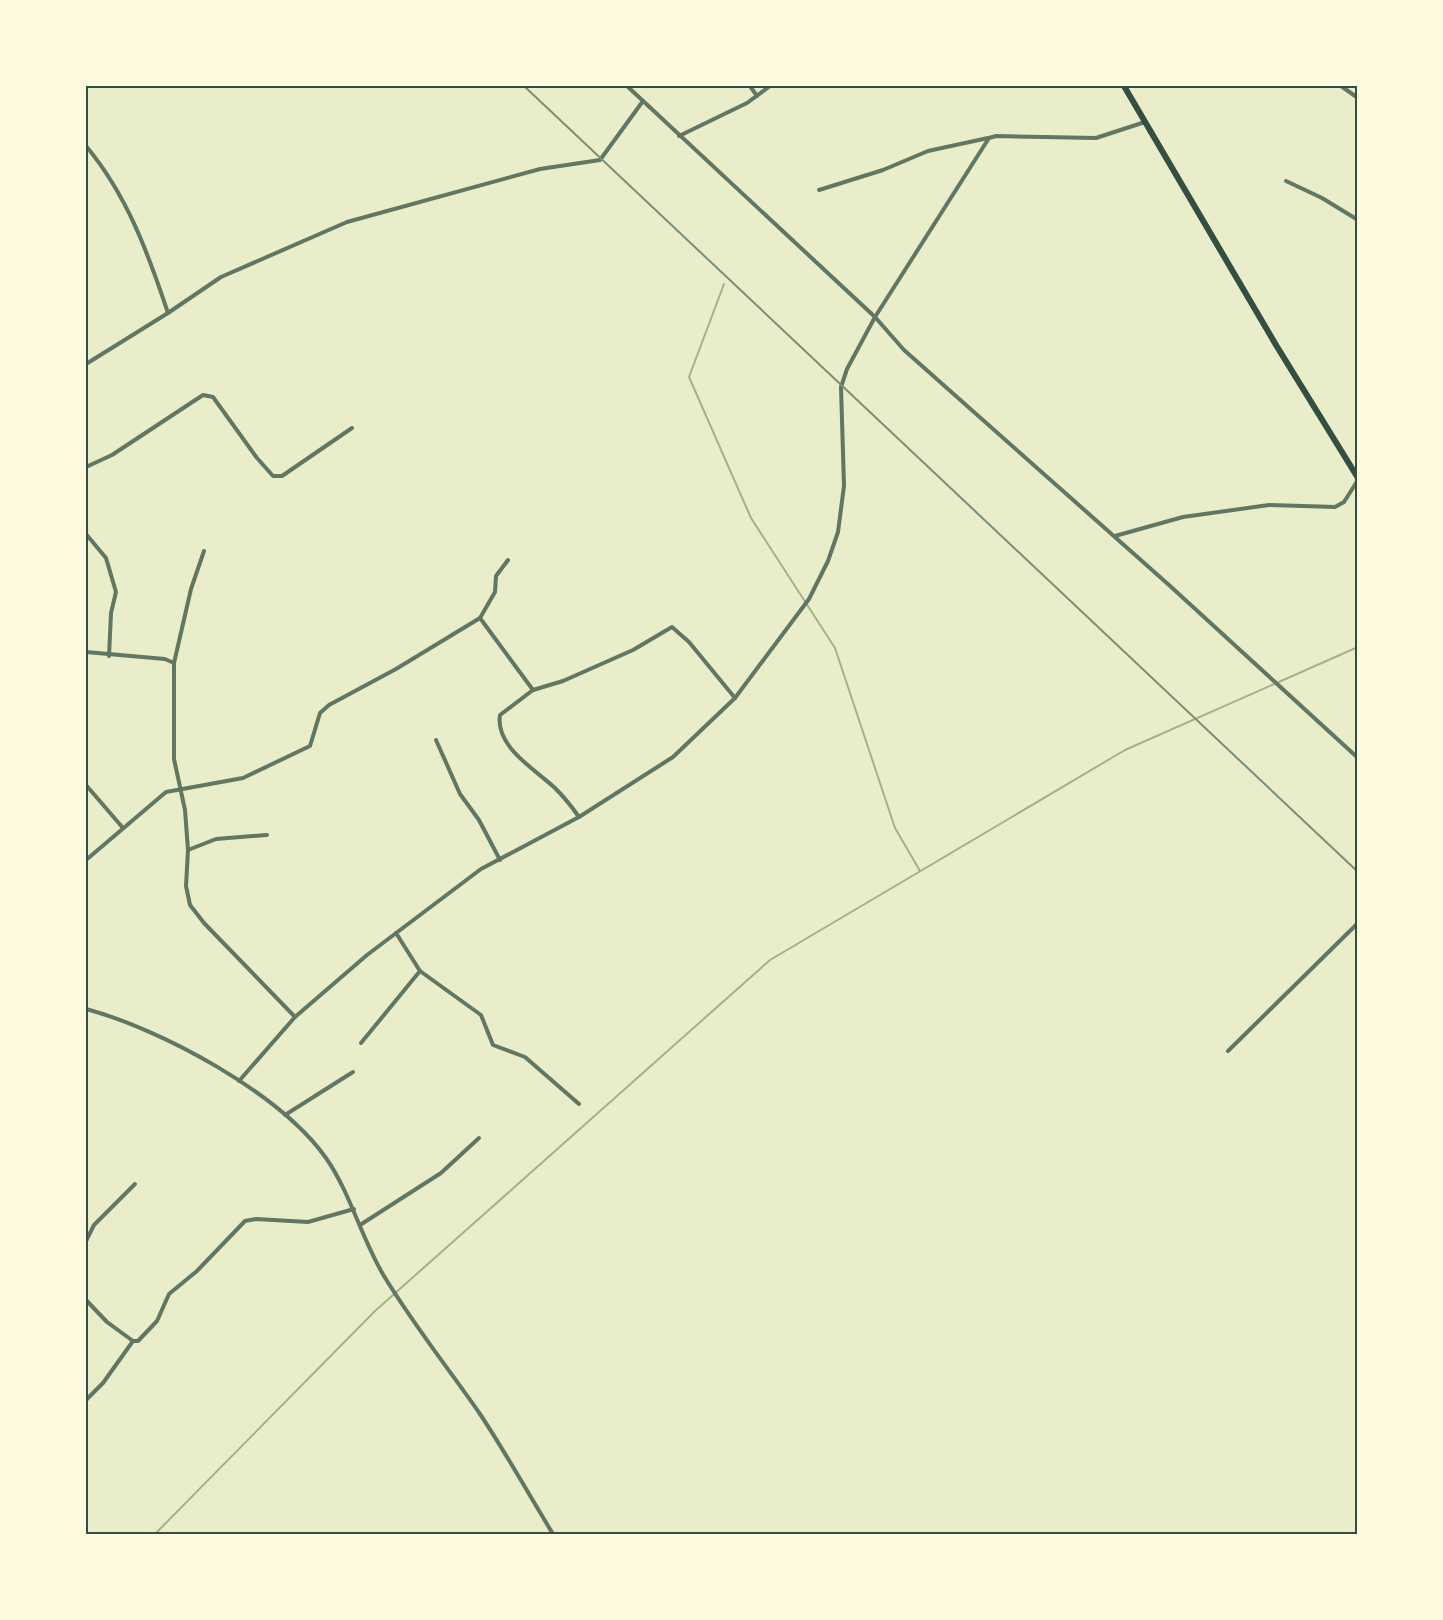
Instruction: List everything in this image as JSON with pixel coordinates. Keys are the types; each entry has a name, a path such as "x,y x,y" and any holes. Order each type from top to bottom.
{"main road":[{"path":"1124,86 1276,345 1358,479"}],"street":[{"path":"627,86 875,317 938,380 1115,536 1358,758"},
{"path":"750,86 757,96"},
{"path":"679,136 734,110 770,86"},
{"path":"1341,86 1358,98"},
{"path":"86,364 221,277 347,222 540,169 600,160 643,101"},
{"path":"819,190 928,151 996,136 1096,138 1145,122"},
{"path":"239,1081 295,1017 396,933 481,869 579,817 673,757 735,698 809,599 828,561 839,520 844,486 841,387 847,369 875,317 989,138"},
{"path":"86,146 107,171 144,241 168,313"},
{"path":"1286,181 1322,198 1358,220"},
{"path":"86,467 112,455 203,395 213,397 257,458 273,476 282,476 352,428"},
{"path":"1115,536 1182,517 1269,505 1335,507 1344,502 1358,479"},
{"path":"86,534 105,558 116,592 111,613 109,656"},
{"path":"204,551 191,589 174,663 174,759 181,789 188,850 186,886 190,904 204,923 295,1017"},
{"path":"86,860 166,792 243,778 310,746 320,712 328,705 396,669 480,618 495,591 496,576 508,560"},
{"path":"480,618 533,690"},
{"path":"579,817 554,787 530,769 510,746 499,724 500,716 533,690 563,681 633,651 672,627 689,642 735,698"},
{"path":"86,652 109,656 165,659 174,663"},
{"path":"436,740 460,794 479,820 500,860"},
{"path":"86,785 123,828"},
{"path":"188,850 216,839 267,835"},
{"path":"1228,1051 1358,923"},
{"path":"396,933 420,971 481,1016 493,1045 525,1057 579,1104"},
{"path":"361,1043 420,971"},
{"path":"86,1008 118,1017 239,1081 285,1115 325,1157 354,1209 381,1270 481,1416 553,1534"},
{"path":"285,1115 353,1072"},
{"path":"360,1225 441,1173 479,1138"},
{"path":"86,1242 94,1225 135,1184"},
{"path":"86,1400 103,1383 134,1341 145,1336 157,1321 169,1294 197,1271 245,1221 256,1218 308,1222 354,1209"},
{"path":"86,1300 107,1322 134,1341"}],"waterway":[{"path":"724,284 689,377 751,518 835,648 895,828 920,871"},
{"path":"155,1534 375,1311 770,960 1125,750 1358,647"}],"railway":[{"path":"524,86 1358,872"}]}
